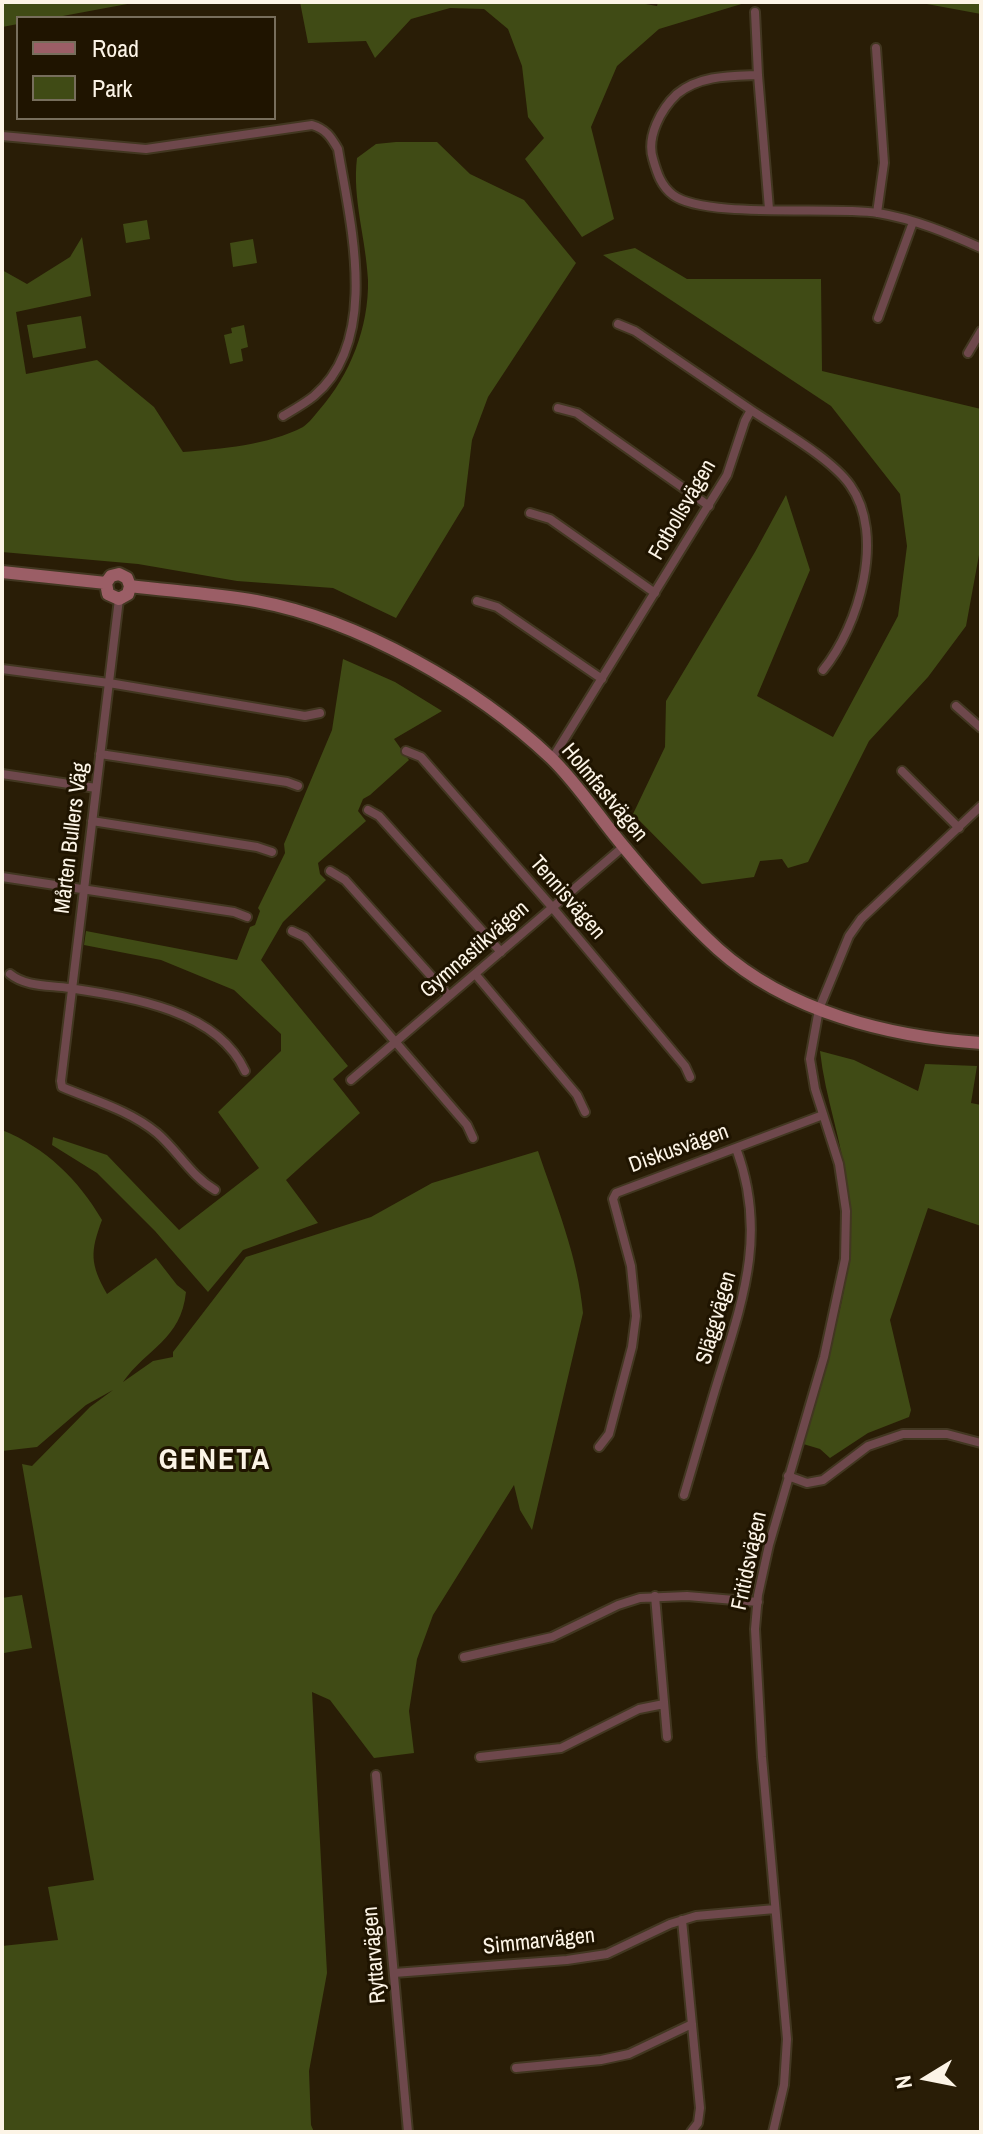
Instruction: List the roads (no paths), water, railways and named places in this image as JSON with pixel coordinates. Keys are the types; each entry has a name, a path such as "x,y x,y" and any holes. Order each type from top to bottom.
{"street":[{"path":"755,12 769,209"},
{"path":"876,48 884,163 877,213"},
{"path":"758,75 715,77 692,84 676,95 663,110 654,130 650,152 659,180 674,196 694,205 877,213 939,229 981,248"},
{"path":"2,136 146,149 312,125 329,135 338,149 355,254 357,291 353,320 340,362 316,395 283,416"},
{"path":"878,318 913,222"},
{"path":"618,324 635,331 841,474 858,501 866,525 868,562 857,603 833,658 823,670"},
{"path":"968,353 981,331"},
{"path":"558,408 577,413 709,506"},
{"name":"Fotbollsvägen","path":"552,759 727,475 751,410"},
{"path":"530,513 550,519 655,593"},
{"path":"2,572 106,583"},
{"path":"119,574 127,578 130,586 128,594 119,599 108,594 106,583 111,576 119,574"},
{"name":"Holmfastvägen","path":"130,586 257,602 291,610 345,628 436,672 488,707 552,759 679,911 720,951 760,979 819,1009 894,1031 948,1041 981,1043"},
{"name":"Mårten Bullers Väg","path":"119,599 61,1081 62,1087 130,1115 155,1132 204,1183 215,1190"},
{"path":"477,601 497,607 602,679"},
{"path":"2,669 109,683 305,716 320,713"},
{"path":"956,706 981,728"},
{"name":"Tennisvägen","path":"406,751 421,757 552,907 685,1066 690,1077"},
{"path":"100,754 298,786"},
{"path":"902,771 959,828"},
{"path":"2,774 96,788"},
{"name":"Fritidsvägen","path":"773,2132 784,2085 787,2039 762,1757 755,1629 769,1545 824,1357 845,1259 846,1211 839,1164 815,1089 810,1059 819,1009 849,936 861,919 981,806"},
{"path":"368,810 379,816 501,952"},
{"path":"92,821 272,852"},
{"name":"Gymnastikvägen","path":"351,1080 623,847"},
{"path":"330,871 345,880 449,996"},
{"path":"2,877 234,912 247,917"},
{"path":"292,931 305,937 467,1125 473,1138"},
{"path":"10,974 20,982 164,1008 200,1024 238,1056 245,1071"},
{"path":"476,975 577,1095 585,1112"},
{"name":"Diskusvägen","path":"599,1447 609,1434 632,1347 636,1316 631,1266 613,1199 616,1193 823,1115"},
{"name":"Släggvägen","path":"684,1495 750,1266 750,1205 736,1148"},
{"path":"788,1476 807,1483 823,1480 868,1446 903,1434 947,1434 981,1443"},
{"path":"464,1657 552,1637 618,1605 655,1596 758,1602"},
{"path":"655,1596 667,1737"},
{"path":"480,1757 561,1748 639,1709 664,1704"},
{"name":"Ryttarvägen","path":"376,1775 408,2132"},
{"name":"Simmarvägen","path":"394,1973 607,1954 696,1916 775,1909"},
{"path":"682,1920 700,2108 698,2123 691,2132"},
{"path":"516,2068 601,2060 629,2054 692,2024"}],"district":[{"name":"GENETA","path":"215,1461"}]}
